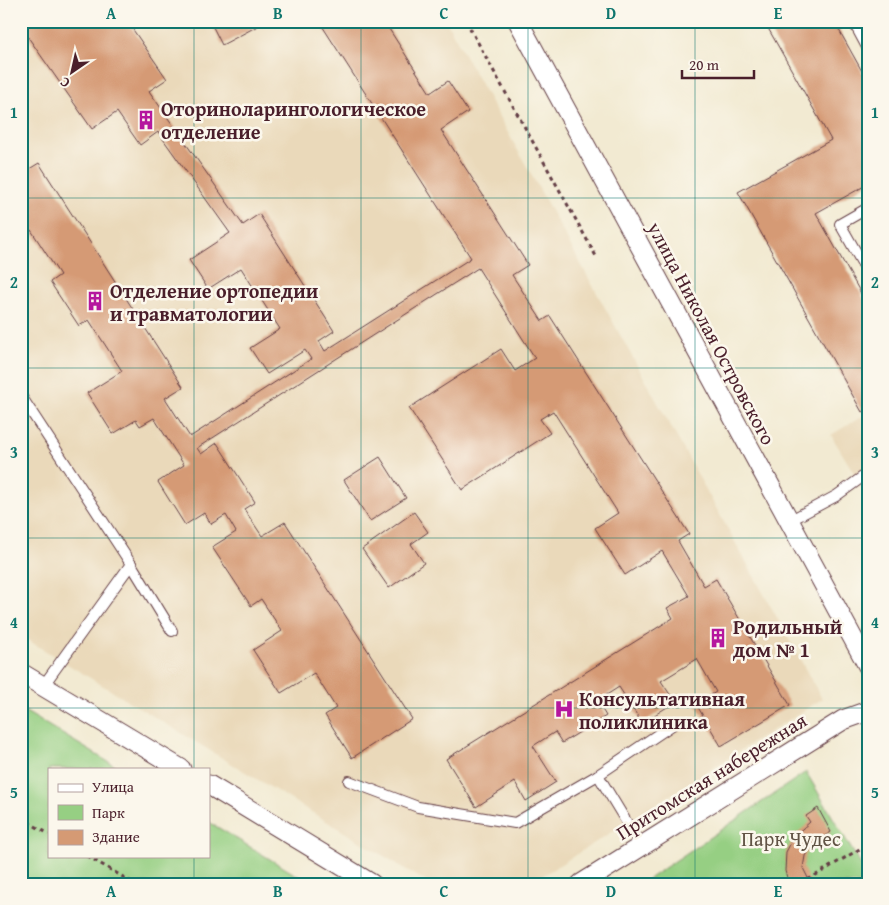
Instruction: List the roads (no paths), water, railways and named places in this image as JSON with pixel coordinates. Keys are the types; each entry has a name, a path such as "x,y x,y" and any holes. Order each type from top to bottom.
{"street":[{"name":"улица Николая Островского","path":"518,21 868,666"},
{"path":"21,673 179,768"},
{"name":"Притомская набережная","path":"581,884 842,720 868,711"},
{"path":"210,786 372,884"}],"lane":[{"path":"853,21 868,49"},
{"path":"868,208 840,224 868,273"},
{"path":"21,396 131,564 172,631"},
{"path":"789,521 836,496 868,473"},
{"path":"44,686 131,564"},
{"path":"349,781 418,807 515,823 598,775 675,723"},
{"path":"598,775 641,846"}],"place":[{"name":"Оториноларингологическое отделение","path":"146,120"},
{"name":"Отделение ортопедии и травматологии","path":"95,301"},
{"name":"Родильный дом № 1","path":"718,638"},
{"name":"Консультативная поликлиника","path":"564,709"}],"park label":[{"name":"Парк Чудес","path":"791,838"}]}
